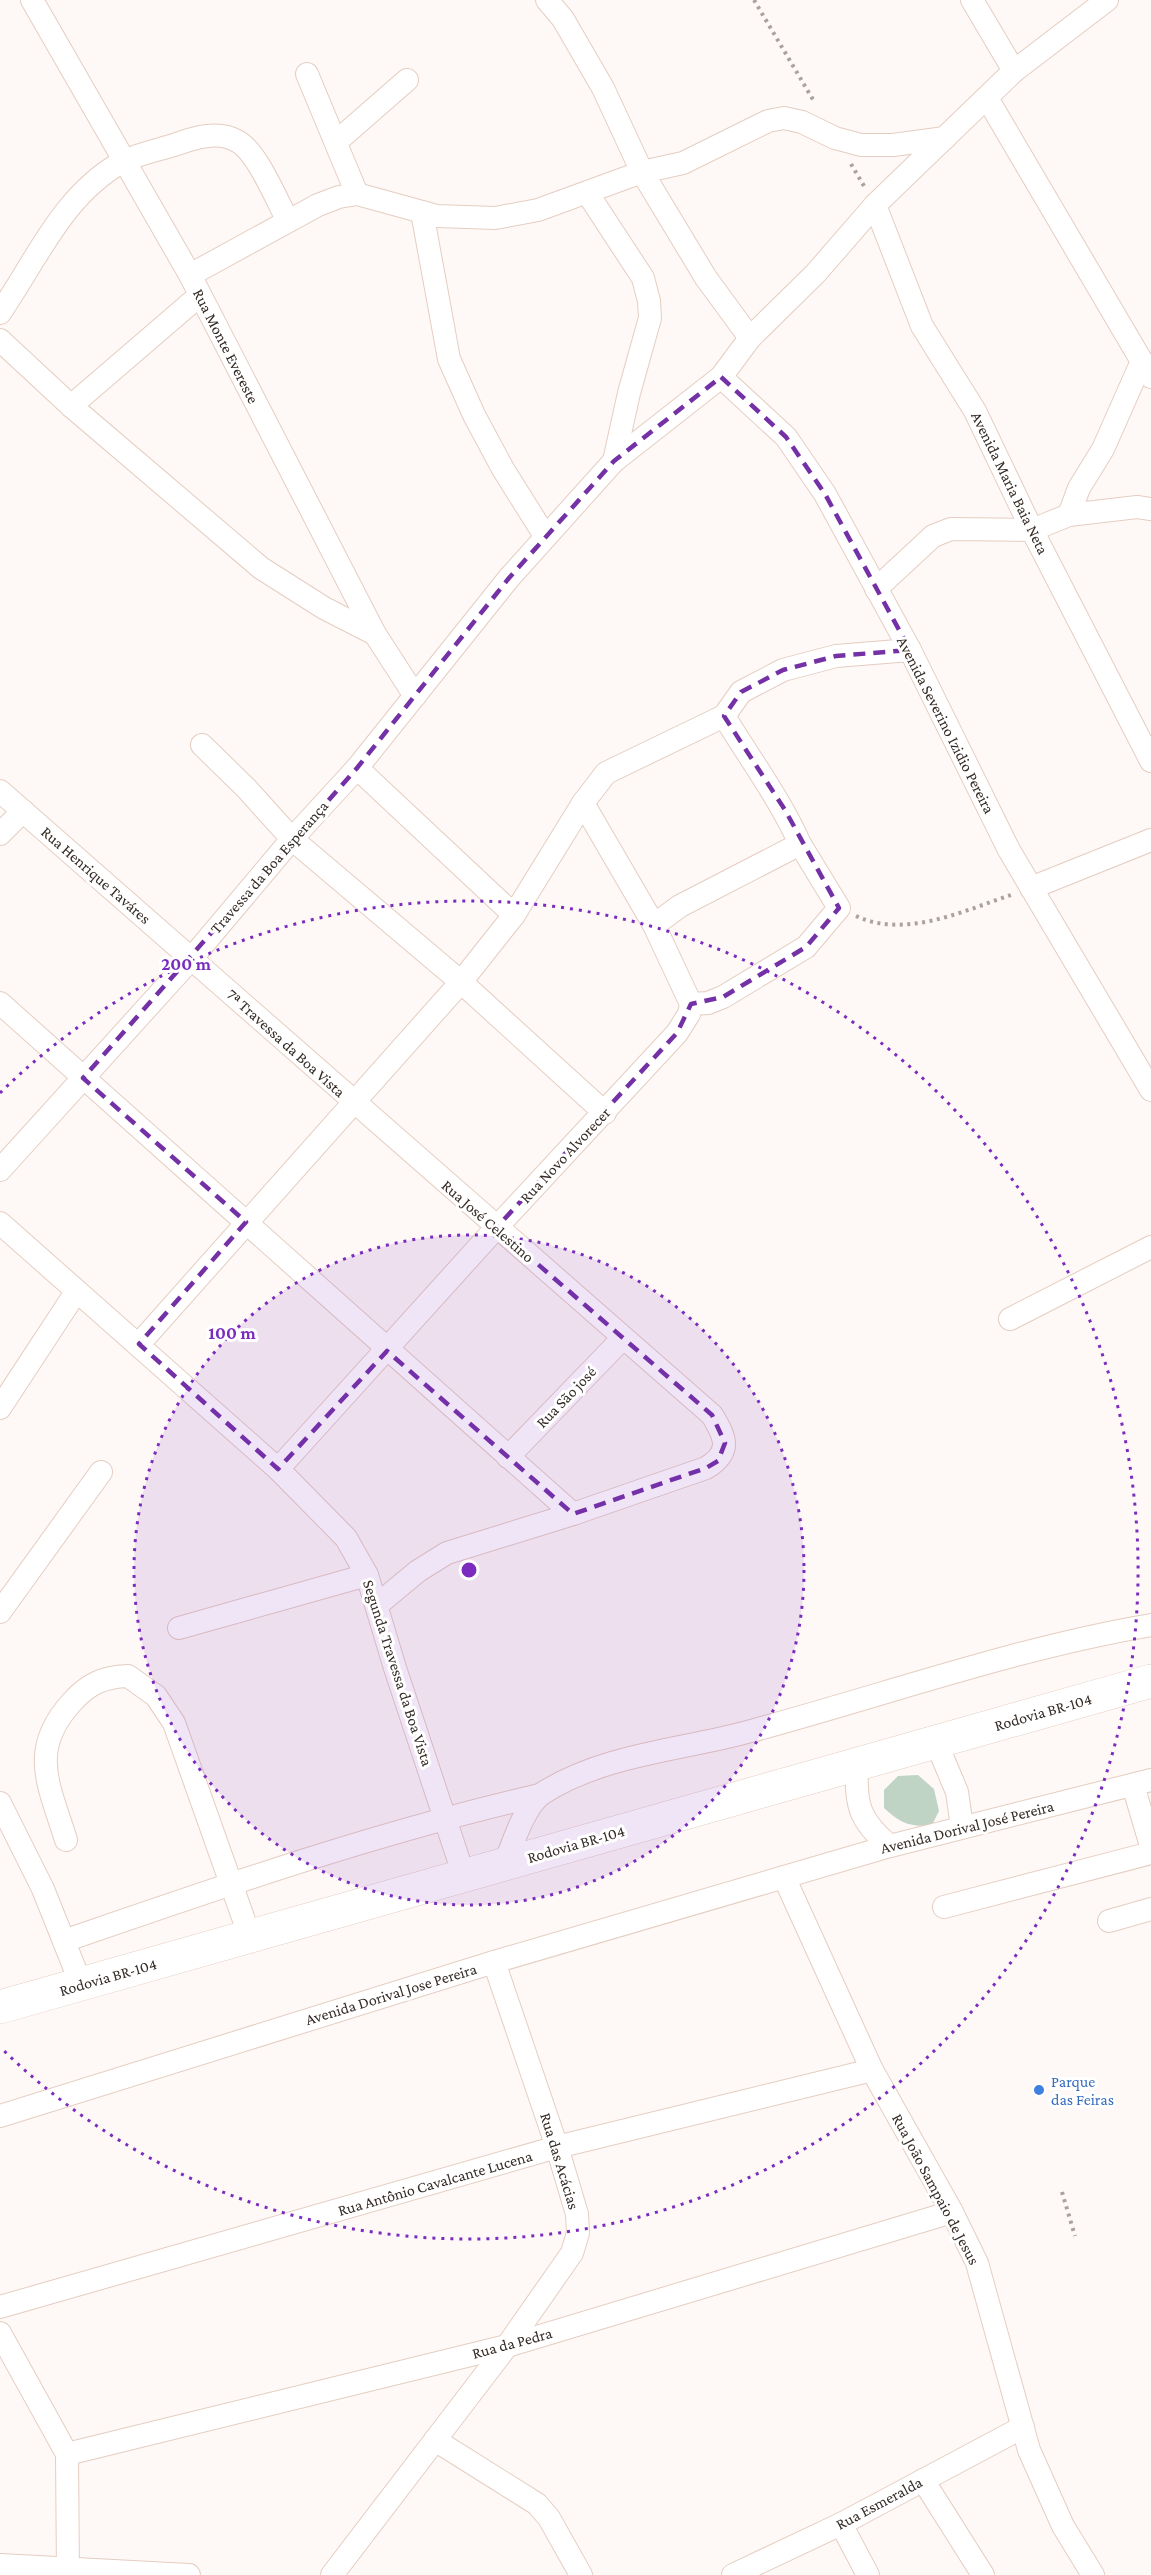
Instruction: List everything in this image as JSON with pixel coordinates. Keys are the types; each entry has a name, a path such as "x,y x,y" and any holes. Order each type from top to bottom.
{"highway":[{"name":"Rodovia BR-104","path":"0,2007 1151,1681"}],"street":[{"name":"Rua Monte Evereste","path":"32,0 189,274 375,634 415,696"},
{"path":"547,0 563,19 603,88 642,172 706,278 750,338"},
{"path":"972,0 1014,72"},
{"name":"Travessa da Boa Esperança","path":"0,1170 191,959 292,838 357,768 545,536 614,460 721,377 750,338 816,273 875,205 1014,72 1107,0"},
{"path":"307,74 357,194"},
{"path":"336,142 407,80"},
{"path":"987,98 1146,369 1079,488 1069,515"},
{"path":"189,274 339,196 357,194 437,216 495,218 538,210 588,194 642,172 683,163 768,121 784,118 801,122 835,138 861,145 893,145 945,138"},
{"path":"0,314 72,202 92,182 124,161 195,137 222,136 237,141 250,153 288,221"},
{"path":"588,194 643,278 649,301 650,318 629,393 614,460"},
{"name":"Avenida Maria Baia Neta","path":"875,205 921,326 975,411 1032,530 1151,761"},
{"path":"422,212 449,359 474,415 503,469 545,536"},
{"path":"71,406 200,295"},
{"path":"0,340 71,406 261,568 324,608 375,634"},
{"name":"Avenida Severino Izidio Pereira","path":"721,377 786,437 825,494 910,650 1009,850 1151,1090"},
{"path":"876,590 933,536 951,529 1032,530 1069,515 1137,507 1151,508"},
{"path":"139,1344 461,982 514,915 583,803 606,773 724,716 741,692 783,670 836,656 910,650"},
{"path":"583,803 654,925 691,1004 708,1003 723,997 806,947 839,908 800,844 785,810 765,784 724,716"},
{"path":"202,745 292,838 461,982 605,1113"},
{"path":"357,768 514,915"},
{"name":"Rua Henrique Taváres","path":"0,791 191,959"},
{"path":"0,834 23,811"},
{"path":"1031,888 1151,840"},
{"path":"654,925 680,906 800,844"},
{"name":"7ª Travessa da Boa Vista","path":"191,959 353,1103"},
{"path":"0,1003 387,1351 573,1514"},
{"name":"Rua Novo Alvorecer","path":"278,1470 496,1228 677,1033 689,1014 691,1004"},
{"name":"Rua José Celestino","path":"353,1103 712,1415 725,1443 718,1461 706,1468 573,1514 447,1553 418,1571 377,1605"},
{"name":"Segunda Travessa da Boa Vista","path":"0,1223 76,1292 139,1344 278,1470 346,1538 367,1575 395,1668 464,1876"},
{"path":"1010,1320 1151,1247"},
{"path":"0,1408 76,1292"},
{"name":"Rua São josé","path":"508,1457 623,1338"},
{"path":"0,1612 101,1472"},
{"path":"179,1628 367,1575"},
{"path":"64,1941 231,1884 445,1817 540,1795 576,1775 610,1764 748,1732 1090,1635 1151,1625"},
{"path":"66,1840 45,1762 46,1741 56,1720 97,1680 128,1676 156,1696 174,1723 250,1936"},
{"path":"936,1742 957,1791 962,1827"},
{"path":"857,1765 856,1785 860,1810 870,1830 890,1846"},
{"path":"1142,1782 1151,1846"},
{"name":"Avenida Dorival José Pereira","path":"784,1877 890,1846 1142,1782"},
{"path":"505,1864 518,1829 540,1795"},
{"path":"0,1803 44,1889 81,1984"},
{"path":"944,1907 1151,1853"},
{"name":"Avenida Dorival Jose Pereira","path":"0,2116 494,1962 784,1877"},
{"name":"Rua João Sampaio de Jesus","path":"784,1877 872,2070 952,2212 977,2263 1038,2474 1063,2526 1093,2575"},
{"path":"1109,1921 1151,1909"},
{"name":"Rua das Acácias","path":"332,2575 507,2346 572,2253 579,2233 578,2214 557,2147 494,1962"},
{"name":"Rua Antônio Cavalcante Lucena","path":"0,2307 557,2147 872,2070"},
{"name":"Rua da Pedra","path":"67,2454 507,2346 952,2212"},
{"path":"3,2344 67,2454 69,2572"},
{"name":"Rua Esmeralda","path":"733,2575 841,2524 1023,2427"},
{"path":"435,2440 537,2504 549,2518 581,2575"},
{"path":"923,2480 983,2575"},
{"path":"841,2524 868,2575"},
{"path":"0,2565 69,2572 189,2575"}],"path":[{"path":"839,908 869,922 908,926 1031,888"},
{"path":"1062,2192 1075,2236"}],"highlighted area":[{"path":"721,377 786,437 825,494 910,650 836,656 783,670 741,692 724,716 785,810 839,908 806,947 723,997 691,1004 677,1033 496,1228 712,1415 725,1443 718,1461 706,1468 573,1514 387,1351 278,1469 139,1344 246,1222 83,1078 357,768 509,578 614,461"}],"green space":[{"path":"918,1775 934,1789 939,1811 932,1825 917,1826 905,1823 884,1808 884,1790 898,1776"}],"place":[{"name":"Parque das Feiras","path":"1039,2090"}]}
